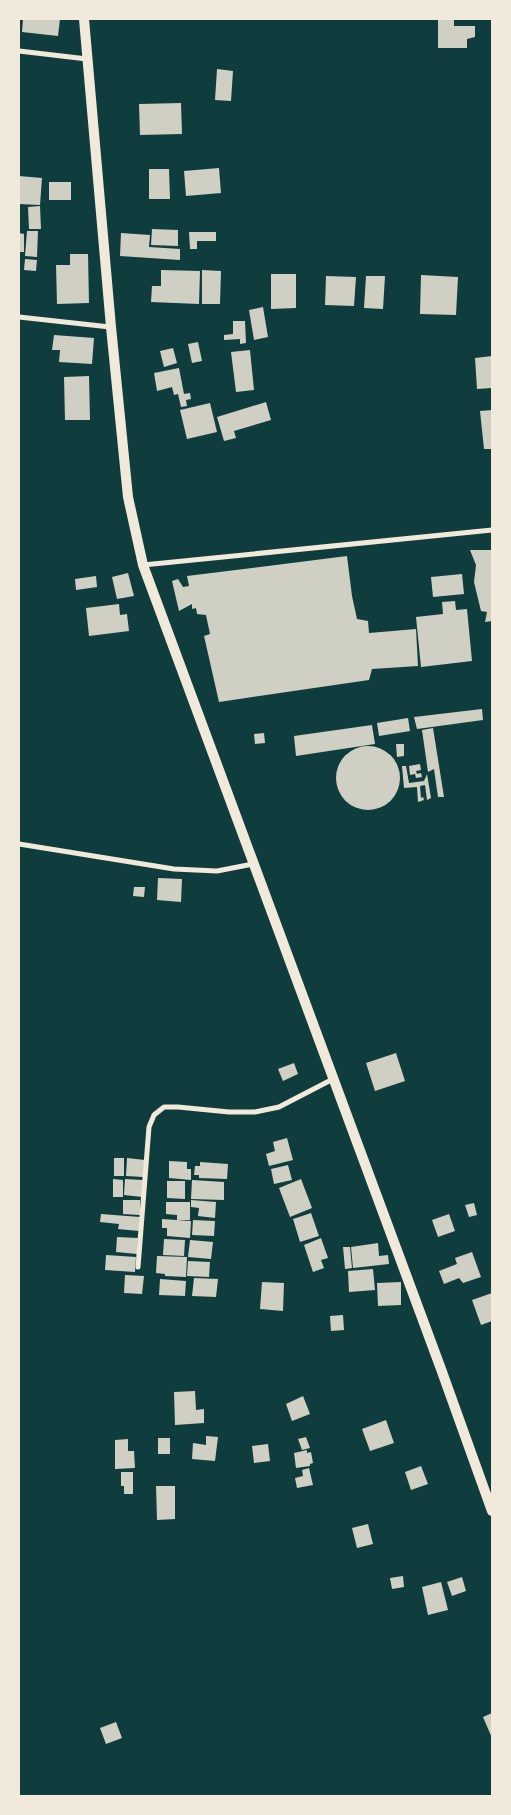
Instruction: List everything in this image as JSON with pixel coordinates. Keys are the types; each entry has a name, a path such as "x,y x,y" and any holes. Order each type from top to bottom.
{"main road":[{"path":"84,19 128,497 143,565 492,1511"}],"street":[{"path":"19,51 88,59"},
{"path":"19,317 111,327"},
{"path":"143,565 492,530"},
{"path":"19,844 174,869 217,872 253,864"},
{"path":"138,1267 149,1127 154,1115 164,1107 178,1106 228,1112 255,1112 279,1107 333,1079"}],"building":[{"path":"23,19 60,19 58,36 22,32"},
{"path":"438,19 454,19 454,26 475,26 475,37 467,39 467,48 438,48"},
{"path":"217,69 233,71 231,101 215,100"},
{"path":"181,103 182,134 140,135 139,104"},
{"path":"219,168 221,193 186,196 184,171"},
{"path":"149,169 169,169 170,199 149,199"},
{"path":"19,176 42,178 40,205 19,204"},
{"path":"49,182 71,182 71,200 49,200"},
{"path":"40,206 41,229 29,229 28,207"},
{"path":"152,229 178,230 178,246 151,245"},
{"path":"27,231 38,231 37,257 25,256"},
{"path":"189,232 216,232 216,241 197,241 197,249 190,249"},
{"path":"19,233 24,234 24,252 19,252"},
{"path":"121,233 150,235 149,247 180,249 180,260 120,256"},
{"path":"70,254 88,254 89,303 57,304 56,265 70,265"},
{"path":"25,259 37,260 36,271 24,270"},
{"path":"161,270 200,271 199,304 151,302 152,286 161,286"},
{"path":"202,270 221,271 220,304 202,304"},
{"path":"271,274 296,274 296,308 271,309"},
{"path":"421,275 458,277 456,315 420,314"},
{"path":"326,276 356,277 354,306 325,305"},
{"path":"366,276 385,276 383,309 364,308"},
{"path":"263,307 268,337 254,340 249,310"},
{"path":"233,321 245,321 246,343 240,344 240,339 224,340 224,335 233,334"},
{"path":"54,335 94,338 92,364 59,362 60,350 52,350"},
{"path":"198,342 202,361 192,363 188,344"},
{"path":"173,348 177,363 164,367 160,351"},
{"path":"250,350 254,390 236,392 231,352"},
{"path":"492,356 492,388 477,389 475,358"},
{"path":"179,368 184,394 190,393 191,399 186,400 187,406 181,407 178,394 174,395 172,387 157,391 154,373"},
{"path":"89,376 90,420 65,420 64,377"},
{"path":"266,402 271,420 234,431 236,438 224,441 217,417"},
{"path":"210,403 217,432 187,439 180,410"},
{"path":"492,410 492,449 484,449 480,411"},
{"path":"470,550 492,550 492,621 485,622 487,612 481,611 474,582 476,565"},
{"path":"347,556 357,619 368,621 369,633 416,629 418,666 372,669 369,680 219,702 204,636 210,634 206,615 197,614 196,608 192,609 192,604 179,611 172,581 178,579 183,587 189,586 187,576"},
{"path":"128,573 134,596 117,599 112,577"},
{"path":"462,574 464,594 433,597 431,577"},
{"path":"96,576 97,587 76,590 75,579"},
{"path":"455,601 456,610 467,609 472,661 421,667 416,617 443,614 442,602"},
{"path":"119,604 120,615 127,614 129,631 89,636 86,608"},
{"path":"482,709 483,720 417,729 414,717"},
{"path":"408,718 410,731 379,736 377,723"},
{"path":"372,725 375,744 296,756 294,736"},
{"path":"433,728 444,797 438,797 434,769 428,772 422,730"},
{"path":"264,733 265,743 255,744 254,734"},
{"path":"396,744 404,744 404,756 397,757"},
{"path":"368,746 386,752 394,760 400,778 394,796 386,804 368,810 350,804 342,796 336,778 342,760 350,752"},
{"path":"420,764 421,770 416,771 417,774 421,773 422,777 416,778 415,774 410,775 409,766"},
{"path":"402,766 406,766 409,783 424,781 427,774 431,798 427,800 425,785 420,786 421,798 423,797 424,800 418,802 417,787 404,788"},
{"path":"158,878 182,879 181,902 157,900"},
{"path":"134,887 145,887 144,897 133,896"},
{"path":"396,1053 405,1081 375,1091 366,1063"},
{"path":"294,1063 298,1074 283,1081 278,1069"},
{"path":"287,1138 293,1160 269,1166 266,1154 275,1151 273,1142"},
{"path":"114,1158 124,1158 124,1176 114,1176"},
{"path":"127,1158 145,1160 143,1177 126,1176"},
{"path":"169,1161 187,1162 187,1169 191,1169 191,1180 169,1178"},
{"path":"200,1162 228,1164 227,1179 199,1178 199,1175 194,1175 195,1166 200,1166"},
{"path":"288,1165 292,1180 274,1184 271,1169"},
{"path":"113,1179 123,1180 123,1197 113,1197"},
{"path":"125,1179 143,1180 142,1197 124,1195"},
{"path":"301,1179 312,1208 290,1217 279,1188"},
{"path":"192,1180 224,1182 224,1200 191,1199"},
{"path":"167,1181 185,1181 185,1199 167,1198"},
{"path":"123,1200 140,1200 140,1215 123,1214"},
{"path":"191,1200 216,1202 215,1218 198,1216 199,1208 191,1207"},
{"path":"166,1202 190,1202 190,1220 177,1220 177,1215 166,1214"},
{"path":"474,1203 477,1215 469,1217 465,1205"},
{"path":"311,1213 319,1236 300,1242 293,1219"},
{"path":"101,1214 140,1217 139,1231 118,1229 119,1224 100,1222"},
{"path":"449,1214 455,1231 438,1237 432,1220"},
{"path":"162,1219 191,1221 190,1238 167,1236 167,1228 162,1228"},
{"path":"193,1220 215,1221 214,1236 192,1235"},
{"path":"117,1237 138,1238 137,1254 116,1252"},
{"path":"321,1238 328,1258 321,1260 324,1268 313,1272 304,1245"},
{"path":"164,1239 185,1240 184,1256 163,1255"},
{"path":"190,1240 213,1242 211,1259 188,1257"},
{"path":"378,1243 379,1256 388,1255 389,1264 353,1268 351,1247"},
{"path":"343,1247 350,1247 352,1268 345,1269"},
{"path":"472,1252 481,1277 463,1283 459,1278 444,1284 439,1271 457,1264 455,1258"},
{"path":"106,1255 136,1257 135,1272 105,1270"},
{"path":"157,1256 187,1257 186,1277 165,1276 165,1274 156,1273"},
{"path":"188,1261 210,1262 209,1277 187,1276"},
{"path":"373,1269 375,1290 349,1292 348,1271"},
{"path":"125,1275 144,1276 142,1294 124,1293"},
{"path":"194,1278 218,1279 216,1297 192,1296"},
{"path":"160,1279 186,1281 185,1296 159,1295"},
{"path":"262,1282 284,1283 283,1311 260,1309"},
{"path":"401,1282 401,1305 378,1306 377,1283"},
{"path":"492,1293 492,1321 481,1325 472,1300"},
{"path":"343,1315 344,1330 331,1331 330,1316"},
{"path":"195,1391 196,1410 204,1409 204,1423 175,1425 174,1392"},
{"path":"303,1396 310,1414 292,1421 286,1404"},
{"path":"386,1420 394,1443 370,1451 362,1429"},
{"path":"206,1436 218,1437 215,1461 192,1459 193,1443 206,1445"},
{"path":"306,1437 310,1448 302,1450 298,1439"},
{"path":"158,1438 170,1438 170,1454 158,1454"},
{"path":"128,1439 128,1451 134,1451 135,1468 115,1469 115,1440"},
{"path":"268,1444 270,1461 254,1463 252,1446"},
{"path":"307,1450 307,1453 311,1452 313,1463 310,1466 296,1468 294,1453"},
{"path":"421,1466 428,1484 411,1490 405,1472"},
{"path":"309,1468 313,1485 297,1488 295,1478 303,1476 302,1470"},
{"path":"121,1472 133,1472 133,1494 124,1494 124,1486 121,1486"},
{"path":"156,1486 175,1486 175,1519 157,1520"},
{"path":"368,1524 373,1544 357,1548 352,1528"},
{"path":"403,1576 404,1587 392,1589 390,1578"},
{"path":"462,1577 466,1591 452,1596 447,1582"},
{"path":"441,1582 448,1610 428,1615 422,1587"},
{"path":"492,1713 492,1738 483,1717"},
{"path":"116,1722 122,1738 106,1744 100,1728"}]}
